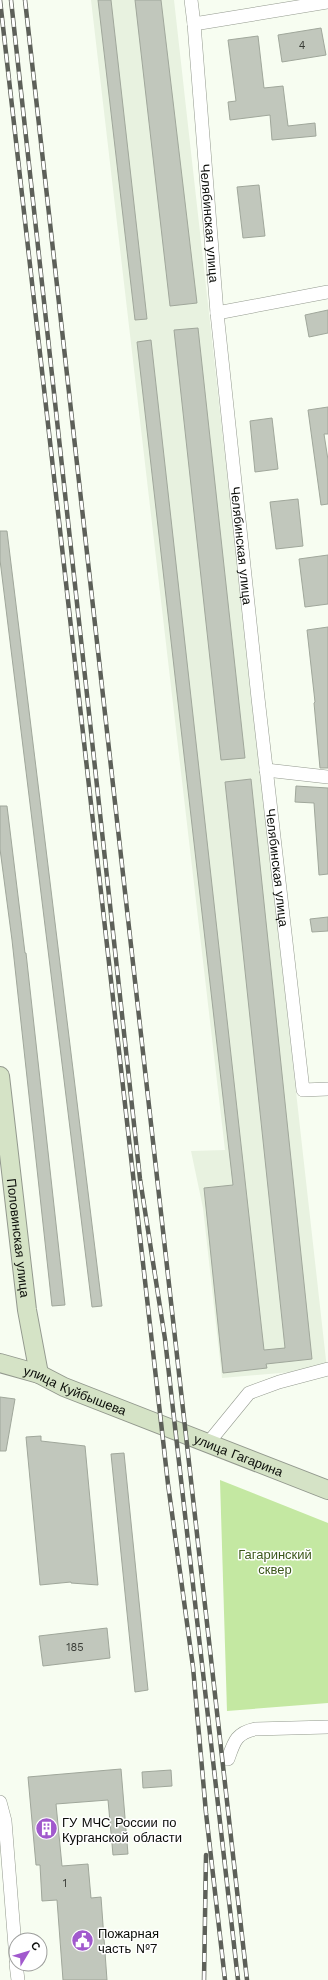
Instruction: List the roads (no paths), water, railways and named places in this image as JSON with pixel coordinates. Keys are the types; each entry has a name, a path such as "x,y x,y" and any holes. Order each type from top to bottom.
{"main road":[{"name":"Половинская улица","path":"0,1076 27,1310 38,1374"},
{"name":"улица Куйбышева","path":"0,1363 38,1374 64,1387 149,1418"},
{"name":"улица Гагарина","path":"149,1418 328,1490"}],"street":[{"name":"Челябинская улица","path":"191,0 217,312 266,770 303,1090 328,1089"},
{"path":"194,24 328,2"},
{"path":"217,312 328,292"},
{"path":"266,770 328,777"},
{"path":"209,1442 249,1393 279,1382 328,1369"},
{"path":"228,1759 240,1734 247,1730 328,1727"},
{"path":"0,1802 5,1821 14,1932"}],"railway":[{"path":"0,0 168,1484 193,1667 206,1813 225,1980"},
{"path":"11,0 140,1179 165,1339 238,1980"},
{"path":"25,0 247,1980"},
{"path":"204,1980 206,1855"}],"place":[{"name":"ГУ МЧС России по Курганской области","path":"46,1829"},
{"name":"Пожарная часть №7","path":"82,1940"}],"park label":[{"name":"Гагаринский сквер","path":"275,1562"}]}
